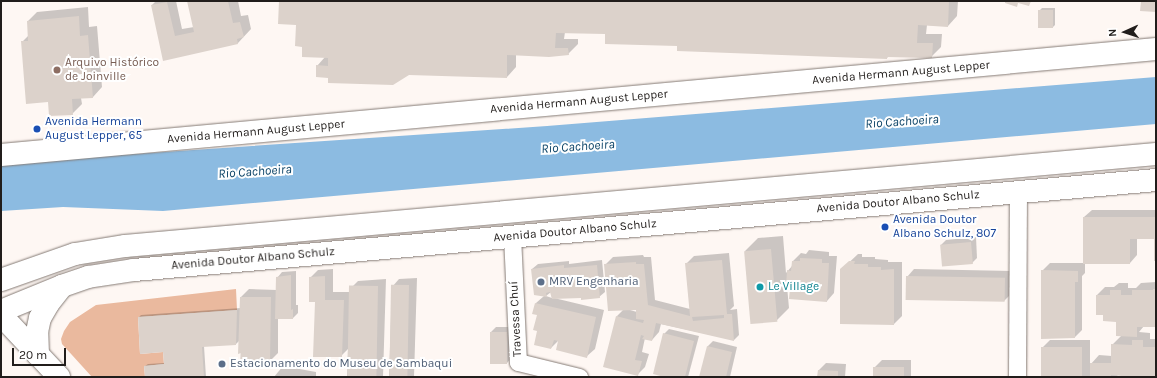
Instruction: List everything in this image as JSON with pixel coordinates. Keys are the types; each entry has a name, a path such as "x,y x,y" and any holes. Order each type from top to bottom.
{"main road":[{"name":"Avenida Hermann August Lepper","path":"1,155 1156,49"},
{"name":"Avenida Doutor Albano Schulz","path":"1,280 75,254 125,246 1156,154"},
{"name":"Avenida Doutor Albano Schulz","path":"1,311 88,277 134,270 1156,180"},
{"path":"38,355 37,332 40,318 48,304 62,286"},
{"path":"1,315 59,377"}],"street":[{"path":"1017,377 1018,192"},
{"name":"Travessa Chuí","path":"512,236 518,362 579,377"}],"shaded area":[{"path":"236,289 237,310 138,317 140,354 163,352 164,364 144,366 145,377 92,377 62,344 61,339 70,322 96,305"}],"water":[{"name":"Rio Cachoeira","path":"1156,77 1156,124 163,211 63,207 1,211 1,163 547,126"}],"building":[{"path":"187,1 228,1 233,23 240,22 244,37 237,39 238,44 163,61 151,5 167,2 175,36 194,32"},
{"path":"279,1 949,1 948,27 918,25 917,43 933,43 932,58 887,57 887,59 677,51 677,46 605,44 605,34 556,33 555,48 568,48 569,55 549,57 507,55 507,78 409,75 393,85 328,83 328,78 316,77 316,65 328,66 328,58 302,57 302,47 295,46 296,25 278,24"},
{"path":"1005,1 1031,1 1029,6 1018,3 1017,7 1005,3"},
{"path":"1141,1 1156,1 1156,12 1140,11"},
{"path":"1038,10 1053,10 1053,28 1038,28"},
{"name":"Arquivo Histórico de Joinville","path":"79,16 80,36 88,35 93,98 72,99 73,115 49,116 48,102 26,104 21,41 28,41 27,21"},
{"path":"1083,217 1156,217 1156,261 1154,261 1154,239 1130,239 1130,264 1083,264"},
{"path":"971,242 973,264 942,267 940,245"},
{"name":"Le Village","path":"771,249 777,322 750,324 744,251"},
{"path":"800,258 822,259 822,263 829,263 827,302 789,299 790,288 786,287 787,270 791,271 792,261 800,261"},
{"path":"722,260 727,314 732,314 734,341 656,323 652,341 642,339 644,336 641,335 635,360 642,361 638,376 603,367 616,316 643,323 644,320 636,319 636,310 608,311 604,264 636,262 636,264 644,264 648,305 690,316 685,263","holes":["724,315 724,318 693,321 692,317"]},
{"path":"849,261 855,261 854,264 868,264 868,267 881,267 881,270 894,269 894,325 840,324 840,269"},
{"path":"564,265 564,268 597,265 600,298 581,300 581,298 552,299 550,292 546,293 547,297 534,295 531,269"},
{"path":"1041,270 1078,271 1078,282 1075,282 1075,338 1041,339"},
{"path":"291,275 291,310 293,309 293,319 275,319 276,277"},
{"path":"325,276 325,300 344,300 342,357 313,357 315,302 309,302 309,277"},
{"path":"906,276 1005,278 1005,302 906,300"},
{"path":"349,285 378,286 376,377 347,376"},
{"path":"391,285 409,285 407,377 389,377"},
{"path":"1156,289 1156,327 1137,327 1137,337 1116,336 1116,322 1103,321 1103,315 1096,315 1096,295 1110,295 1110,290 1121,290 1121,295 1132,295 1132,290"},
{"path":"240,297 271,297 270,362 240,361 241,353 238,354"},
{"path":"535,303 596,317 587,358 556,350 558,341 554,340 551,349 534,345 537,331 533,330 537,315 532,314"},
{"path":"237,310 236,345 202,347 204,377 145,377 144,366 164,364 163,352 140,354 138,317"},
{"path":"490,332 507,332 507,364 490,364"},
{"path":"663,333 694,341 685,377 664,377 653,374"},
{"path":"1132,340 1143,340 1143,347 1156,347 1156,376 1132,377 1111,375 1111,377 1090,377 1090,363 1111,363 1111,344 1132,345"},
{"path":"707,346 732,352 726,377 699,377"},
{"path":"1041,347 1082,347 1082,377 1041,377"},
{"path":"873,367 904,367 904,377 873,377"},
{"path":"818,370 838,371 838,377 817,377"}],"place":[{"name":"Arquivo Histórico de Joinville","path":"57,70"},
{"name":"Avenida Hermann August Lepper, 65","path":"37,129"},
{"name":"Avenida Doutor Albano Schulz, 807","path":"885,227"},
{"name":"MRV Engenharia","path":"541,282"},
{"name":"Le Village","path":"760,287"},
{"name":"Estacionamento do Museu de Sambaqui","path":"222,364"}]}
